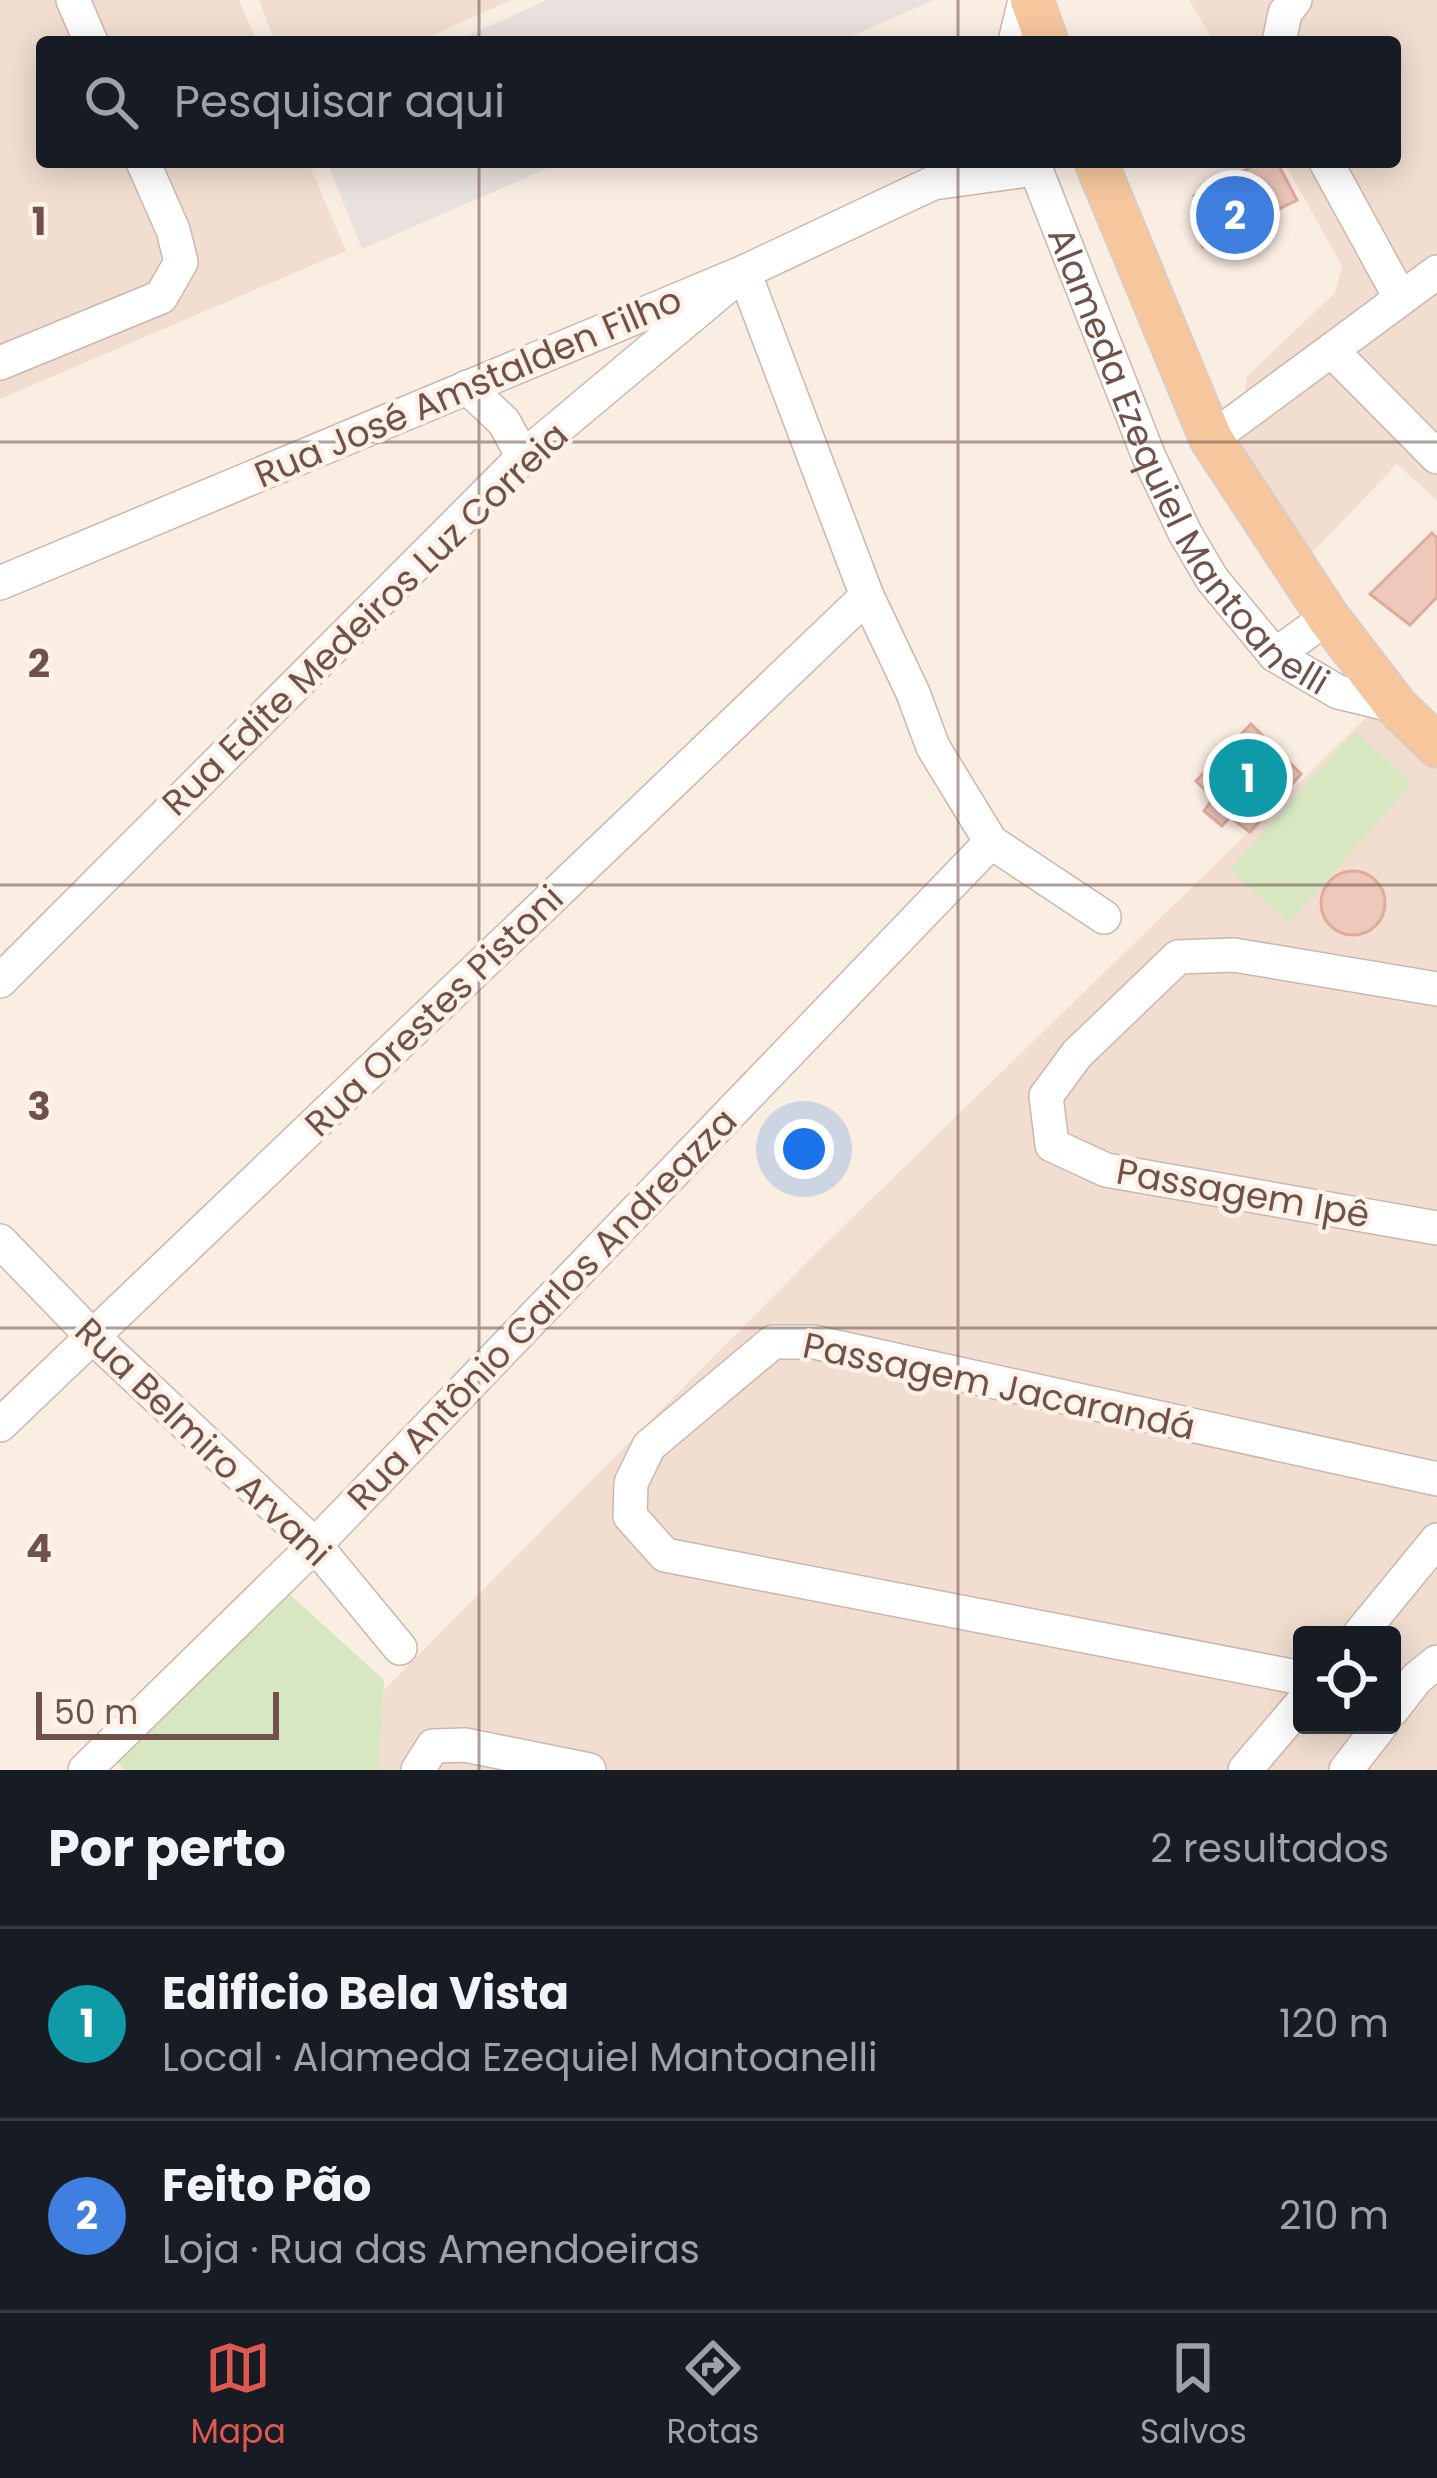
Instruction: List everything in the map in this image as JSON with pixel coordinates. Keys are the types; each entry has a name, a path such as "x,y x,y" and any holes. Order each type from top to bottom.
{"main road":[{"path":"1029,0 1044,36"},
{"name":"Alameda Ezequiel Mantoanelli","path":"1098,168 1211,440 1328,617 1396,706 1437,746"}],"street":[{"path":"73,0 88,36"},
{"path":"1017,36 1029,0"},
{"path":"1280,36 1285,14 1295,0"},
{"path":"0,362 161,297 181,262 173,230 146,168"},
{"name":"Rua José Amstalden Filho","path":"0,583 744,272 940,173 1007,168"},
{"name":"Alameda Ezequiel Mantoanelli","path":"1035,168 1117,380 1185,533 1212,579 1275,656 1338,692 1396,706"},
{"path":"1329,168 1400,297"},
{"path":"744,272 867,596 933,746 992,842 1104,917"},
{"name":"Rua Edite Medeiros Luz Correia","path":"0,981 523,457 744,272"},
{"path":"1211,440 1437,272"},
{"path":"1332,351 1437,458"},
{"path":"467,387 504,422 523,457"},
{"name":"Rua Orestes Pistoni","path":"0,1425 867,596"},
{"path":"1275,656 1328,617"},
{"name":"Rua Antônio Carlos Andreazza","path":"85,1770 315,1545 992,842"},
{"name":"Passagem Ipê","path":"1437,988 1234,955 1178,957 1077,1054 1046,1096 1052,1145 1106,1171 1437,1228"},
{"name":"Rua Belmiro Arvani","path":"0,1241 93,1337 315,1545 400,1648"},
{"name":"Passagem Jacarandá","path":"1293,1676 665,1555 630,1516 631,1483 649,1446 773,1342 814,1342 1437,1478"},
{"path":"1366,1626 1437,1540"},
{"path":"1401,1699 1437,1662"},
{"path":"1245,1770 1293,1714"},
{"path":"1346,1770 1374,1734"},
{"path":"418,1770 433,1746 464,1745 589,1770"}],"shaded area":[{"path":"0,0 239,0 254,36 36,36 36,168 311,168 346,251 0,399"},
{"path":"259,0 511,0 430,36 273,36"},
{"path":"547,0 934,0 852,36 467,36"},
{"path":"1189,0 1437,0 1437,501 1397,464 1310,555 1238,445 1247,376 1335,293 1342,266 1287,168 1401,168 1401,36 1210,36"},
{"path":"329,168 548,168 362,249"},
{"path":"1375,709 1437,765 1437,1770 305,1770 820,1249"}],"green space":[{"path":"1355,731 1412,783 1289,923 1230,869"},
{"path":"287,1592 384,1680 378,1770 125,1770 112,1756"}],"building":[{"path":"1249,168 1280,168 1297,200 1203,247 1198,236 1210,230 1194,196"},
{"path":"1432,533 1437,538 1437,597 1410,625 1370,594"},
{"path":"1251,724 1301,774 1250,832 1230,817 1222,826 1204,811 1213,798 1196,781"},
{"path":"1353,871 1375,881 1385,903 1375,925 1353,935 1331,925 1321,903 1331,881"}],"place":[{"name":"Feito Pão","path":"1235,215"},
{"name":"Edificio Bela Vista","path":"1248,778"}]}
